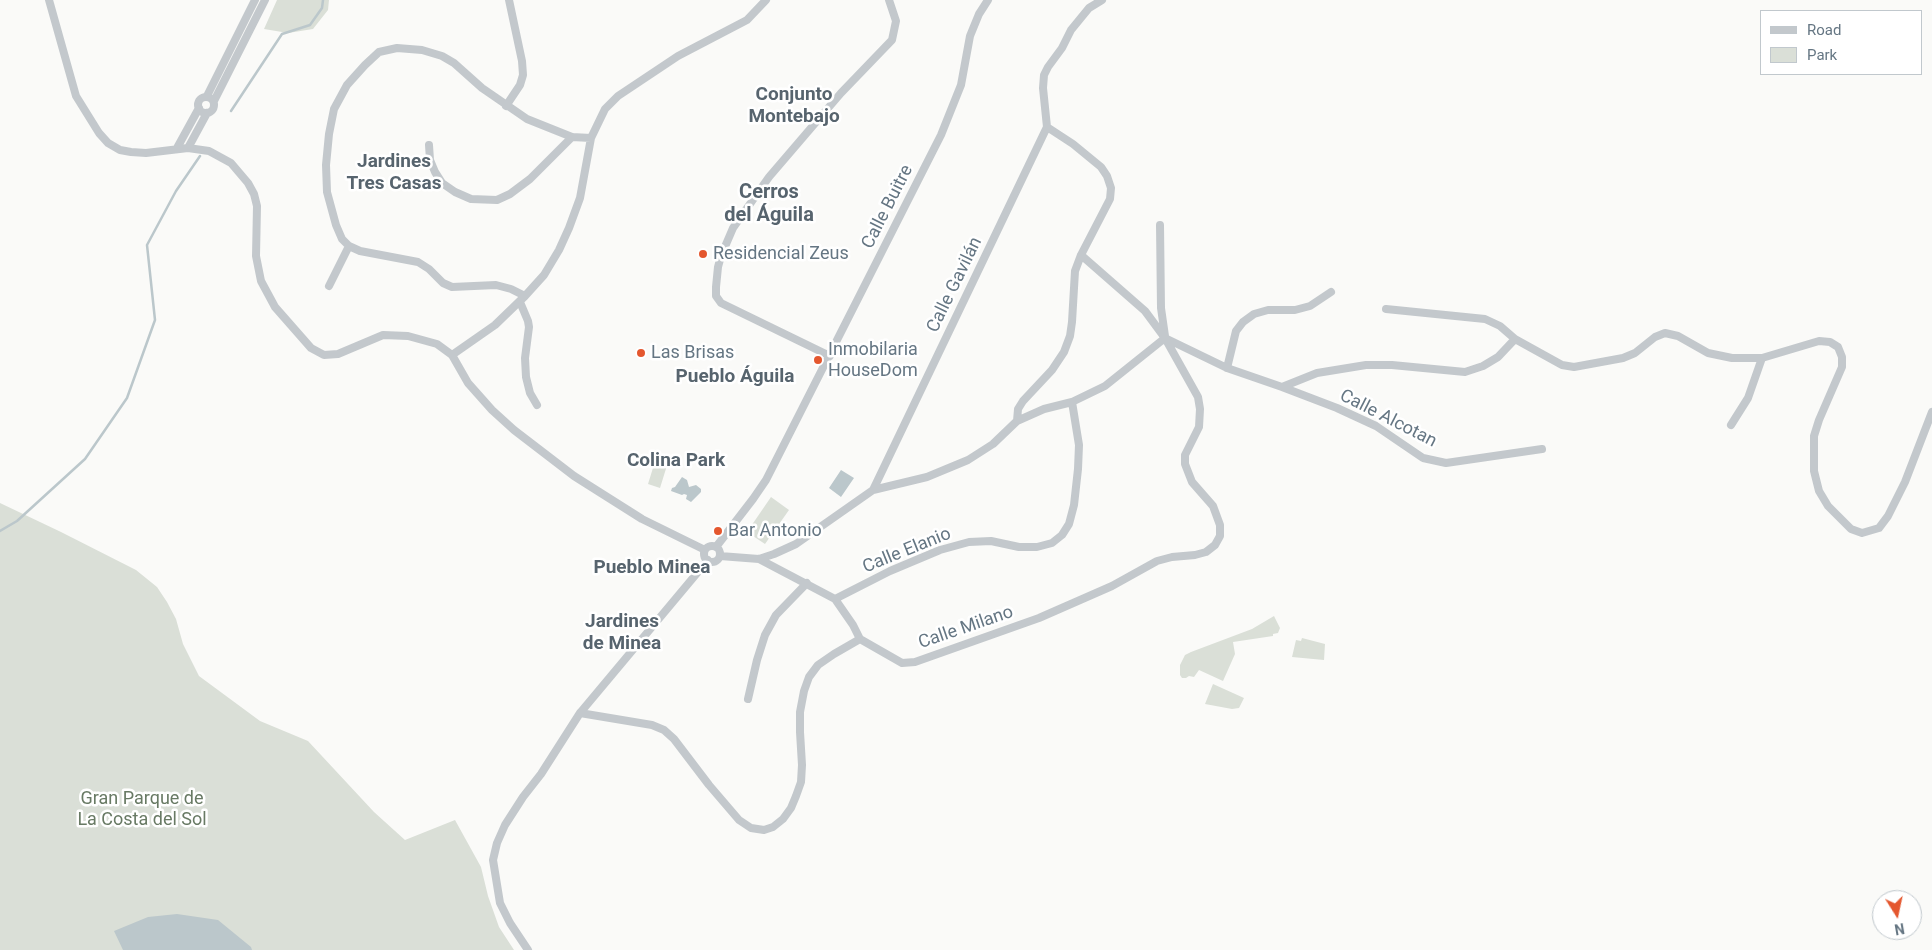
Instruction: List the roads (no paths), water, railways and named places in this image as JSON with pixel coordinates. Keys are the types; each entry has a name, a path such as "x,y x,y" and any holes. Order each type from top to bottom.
{"street":[{"path":"49,0 76,96 99,133 108,143 126,151 146,153 177,148 208,151 231,163 248,183 254,194 257,206 256,256 261,281 275,307 311,348 324,354 338,354 384,335 408,336 437,344 452,356 468,383 492,410 514,430 574,476 642,519 705,550"},
{"path":"177,148 199,108 199,100 206,96 256,0"},
{"path":"188,148 207,113 213,109 214,101 265,0"},
{"path":"506,106 520,85 523,75 522,61 509,0"},
{"path":"452,356 495,324 544,275 570,228 580,198 591,138 605,109 618,96 678,56 747,20 766,0"},
{"path":"830,356 721,303 716,296 718,267 733,228 769,177 842,93 892,40 896,21 889,0"},
{"name":"Calle Buitre","path":"716,547 766,480 949,117 961,85 970,36 979,14 988,0"},
{"path":"1017,420 1018,409 1023,401 1052,370 1064,352 1070,336 1072,322 1075,271 1081,255 1110,199 1111,188 1107,176 1101,167 1073,144 1047,127 1043,88 1048,67 1062,48 1071,30 1089,8 1102,0"},
{"path":"537,405 530,393 526,377 525,358 529,327 528,320 522,299 511,288 496,285 452,287 443,283 429,269 418,262 360,251 349,246 342,239 327,192 327,158 334,109 347,85 379,52 397,48 422,50 442,56 454,63 482,88 527,119 572,137 591,138"},
{"path":"206,96 214,101"},
{"path":"199,108 202,112 207,113"},
{"name":"Calle Gavilán","path":"873,490 1047,127"},
{"path":"429,145 430,160 442,183 471,199 497,200 510,194 530,178 572,137"},
{"path":"1160,225 1161,308 1165,338"},
{"path":"329,286 349,246"},
{"path":"1081,255 1145,311 1165,338"},
{"path":"1227,368 1236,331 1243,322 1254,314 1268,310 1295,310 1310,306 1331,292"},
{"path":"1386,309 1485,319 1500,326 1515,338 1562,365 1574,367 1629,356 1655,337 1664,333 1678,336 1708,353 1732,358 1762,358 1819,341 1830,342 1838,348 1842,357 1842,368 1814,436 1814,472 1819,491 1828,506 1852,529 1862,533 1880,528 1888,516 1905,482 1932,412"},
{"path":"759,559 796,544 873,490 927,477 968,460 993,444 1017,420 1044,409 1072,402 1105,386 1165,338"},
{"name":"Calle Alcotan","path":"1165,338 1227,368 1338,408 1376,426 1423,458 1446,463 1542,449"},
{"name":"Calle Milano","path":"860,639 902,663 915,662 1039,618 1112,586 1157,561 1206,552 1215,545 1220,536 1220,525 1213,506 1192,482 1185,464 1185,455 1199,426 1200,409 1198,397 1165,338"},
{"path":"1282,388 1317,373 1366,365 1392,365 1465,372 1483,366 1498,357 1515,338"},
{"path":"1731,425 1748,398 1762,358"},
{"name":"Calle Elanio","path":"835,599 890,571 940,550 969,542 992,541 1019,547 1037,547 1052,543 1062,535 1069,524 1074,505 1078,469 1079,445 1072,402"},
{"path":"580,712 652,725 664,730 674,739 738,820 752,828 764,830 773,827 783,819 791,808 801,782 800,712 809,677 818,665 860,639 853,624 835,599 759,559 720,556 715,561 708,560 704,556 705,550 709,547 716,547 720,551 720,556"},
{"path":"528,950 510,923 500,903 493,860 497,843 505,825 522,796 542,774 580,712 708,560"},
{"path":"748,700 757,660 769,628 776,615 807,583"}],"waterway":[{"path":"231,111 282,34 310,25 322,8 323,0"},
{"path":"0,531 17,521 85,459 127,398 155,320 147,245 176,191 200,156"}],"place":[{"name":"Residencial Zeus","path":"703,254"},
{"name":"Las Brisas","path":"641,353"},
{"name":"Inmobilaria HouseDom","path":"818,360"},
{"name":"Bar Antonio","path":"718,531"}],"district":[{"name":"Conjunto Montebajo","path":"794,106"},
{"name":"Jardines Tres Casas","path":"394,173"},
{"name":"Cerros del Águila","path":"769,204"},
{"name":"Pueblo Águila","path":"735,377"},
{"name":"Colina Park","path":"676,461"},
{"name":"Pueblo Minea","path":"652,568"},
{"name":"Jardines de Minea","path":"622,633"}],"park label":[{"name":"Gran Parque de La Costa del Sol","path":"142,810"}]}
